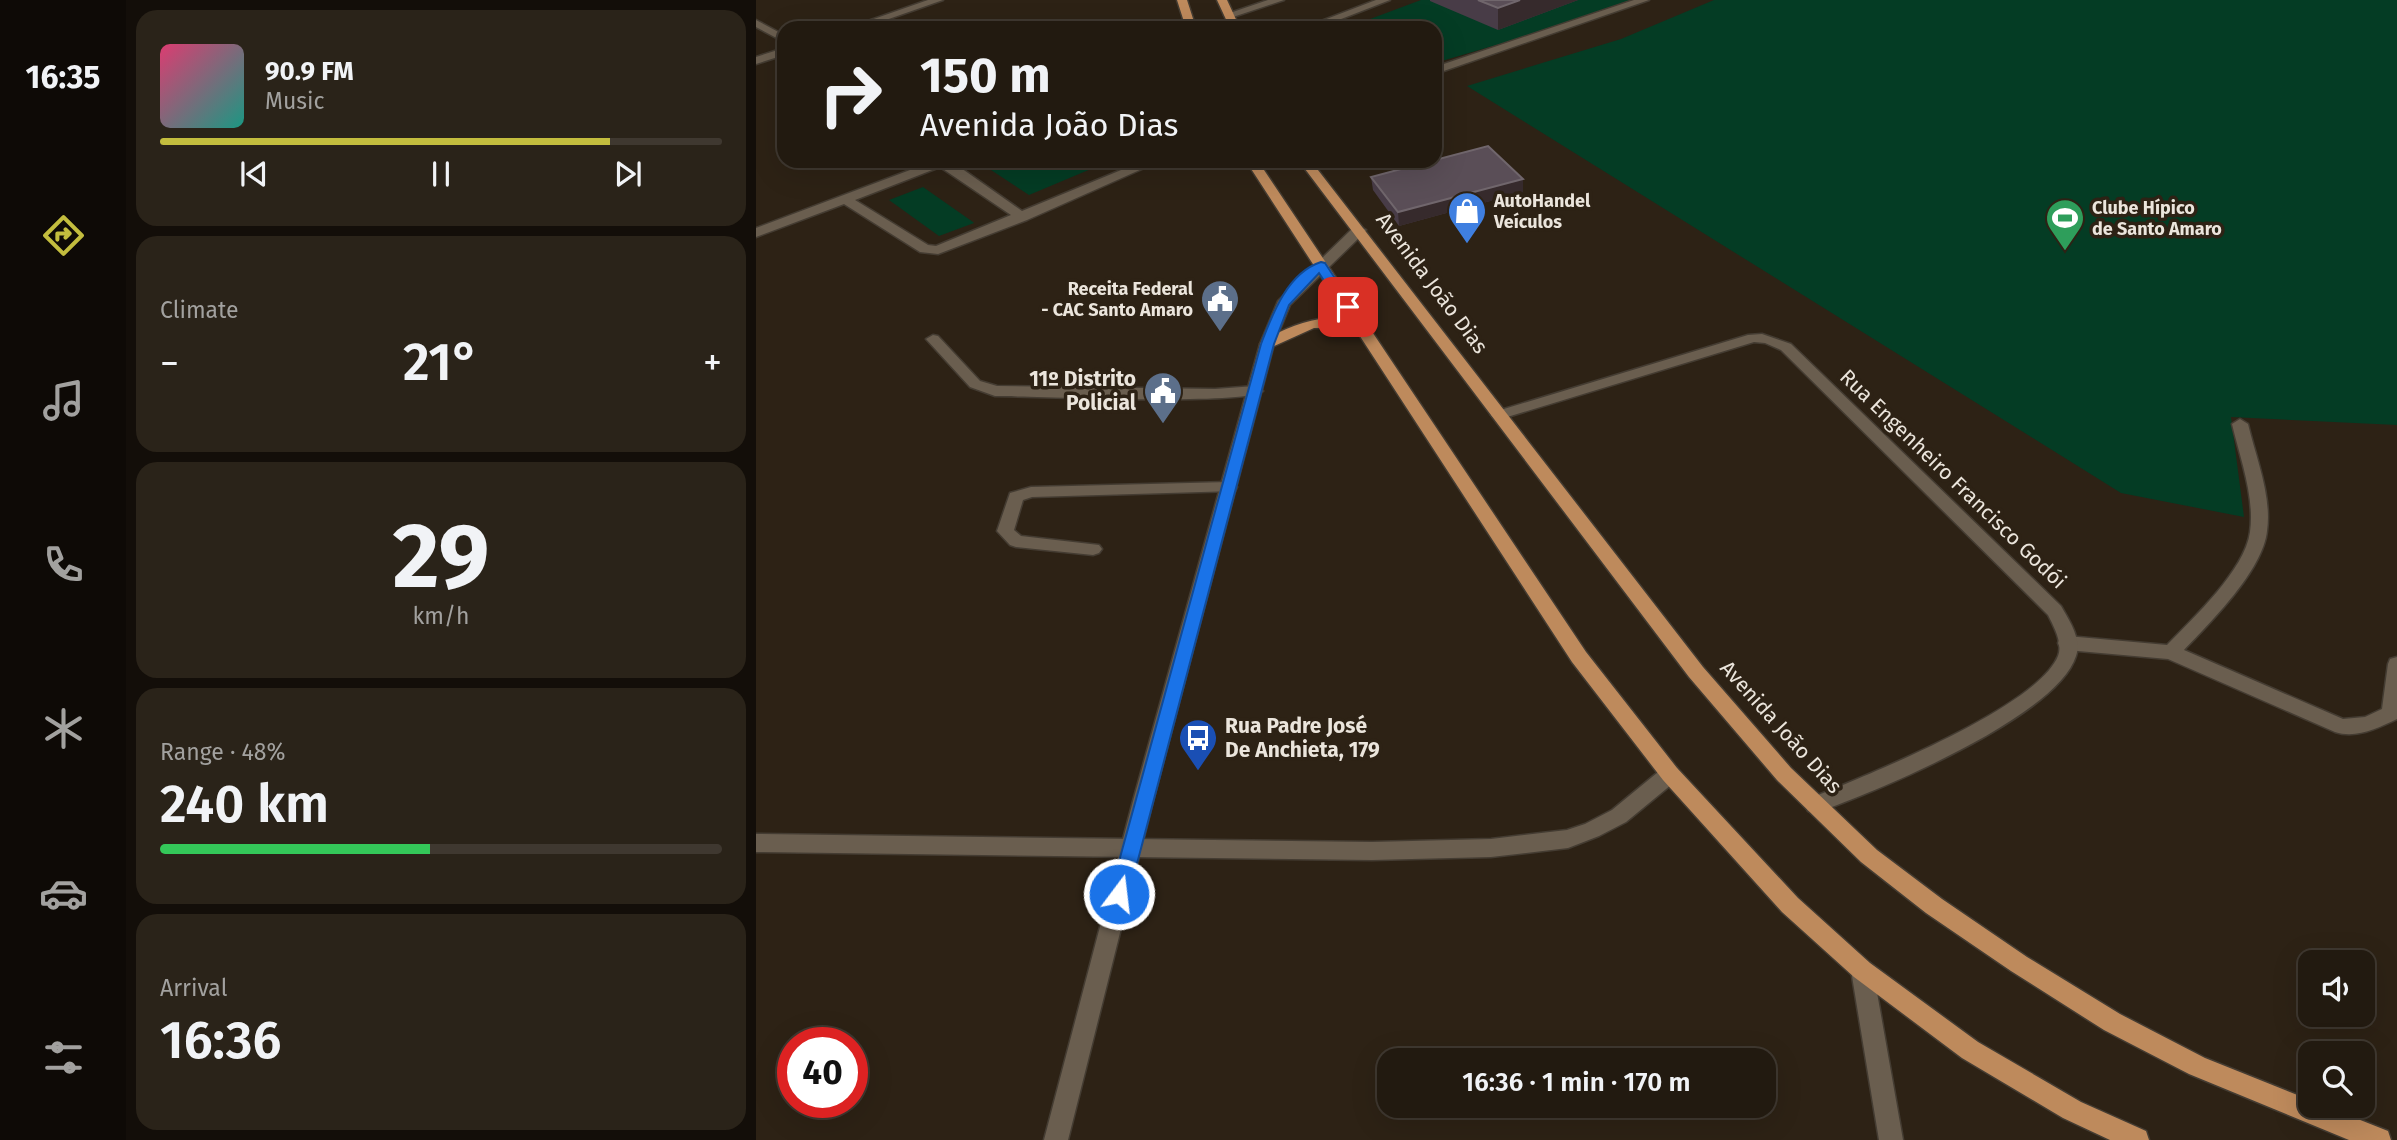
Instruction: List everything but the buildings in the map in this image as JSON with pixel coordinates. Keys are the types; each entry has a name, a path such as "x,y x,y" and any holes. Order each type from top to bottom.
{"main road":[{"path":"1182,0 1189,21"},
{"path":"1222,0 1232,21"},
{"path":"1257,168 1579,657 1670,774 1790,905 1862,970 1970,1050 2072,1110 2137,1140"},
{"name":"Avenida João Dias","path":"1310,168 1696,672 1784,774 1869,856 1934,906 2019,964 2112,1022 2197,1066 2379,1140"},
{"path":"1267,344 1322,320 1358,323"}],"street":[{"path":"874,21 938,0"},
{"path":"1229,15 1279,0"},
{"path":"1326,21 1385,0"},
{"path":"1442,69 1644,0"},
{"path":"756,23 777,34"},
{"path":"756,61 777,54"},
{"path":"756,233 927,168"},
{"path":"952,168 1022,217"},
{"path":"845,199 931,250 945,248 1138,168"},
{"path":"1056,1140 1267,344 1283,304 1300,283 1359,230"},
{"name":"Rua Engenheiro Francisco Godói","path":"1499,415 1753,338 1774,341 1786,347 2055,611 2067,633 2067,643"},
{"path":"933,340 965,376 975,384 995,391 1215,394 1255,391"},
{"path":"2171,652 2196,628 2256,550 2259,513 2240,424"},
{"path":"1093,549 1016,541 1010,537 1005,531 1016,497 1031,492 1228,487"},
{"path":"1815,805 1859,788 2003,718 2057,676 2067,656 2067,643 2171,652 2342,727 2368,724 2391,713 2397,664"},
{"path":"756,843 1372,851 1491,848 1568,839 1592,831 1619,816 1670,774"},
{"path":"1862,970 1891,1140"}],"green space":[{"path":"1421,0 1630,0 1527,36 1442,61 1442,21 1365,21"},
{"name":"Clube Hípico de Santo Amaro","path":"1714,0 2397,0 2397,425 2231,417 2244,517 2121,493 1467,86 1621,39"},
{"path":"996,168 1093,168 1029,195 991,170"},
{"path":"923,187 974,223 939,236 889,200"}],"place":[{"name":"AutoHandel Veículos","path":"1467,245"},
{"name":"Clube Hípico de Santo Amaro","path":"2065,252"},
{"name":"Receita Federal - CAC Santo Amaro","path":"1220,333"},
{"name":"11º Distrito Policial","path":"1163,425"},
{"name":"Rua Padre José De Anchieta, 179","path":"1198,772"}],"route":[{"path":"1119,894 1267,344 1283,304 1300,283 1321,265 1348,307"}]}
